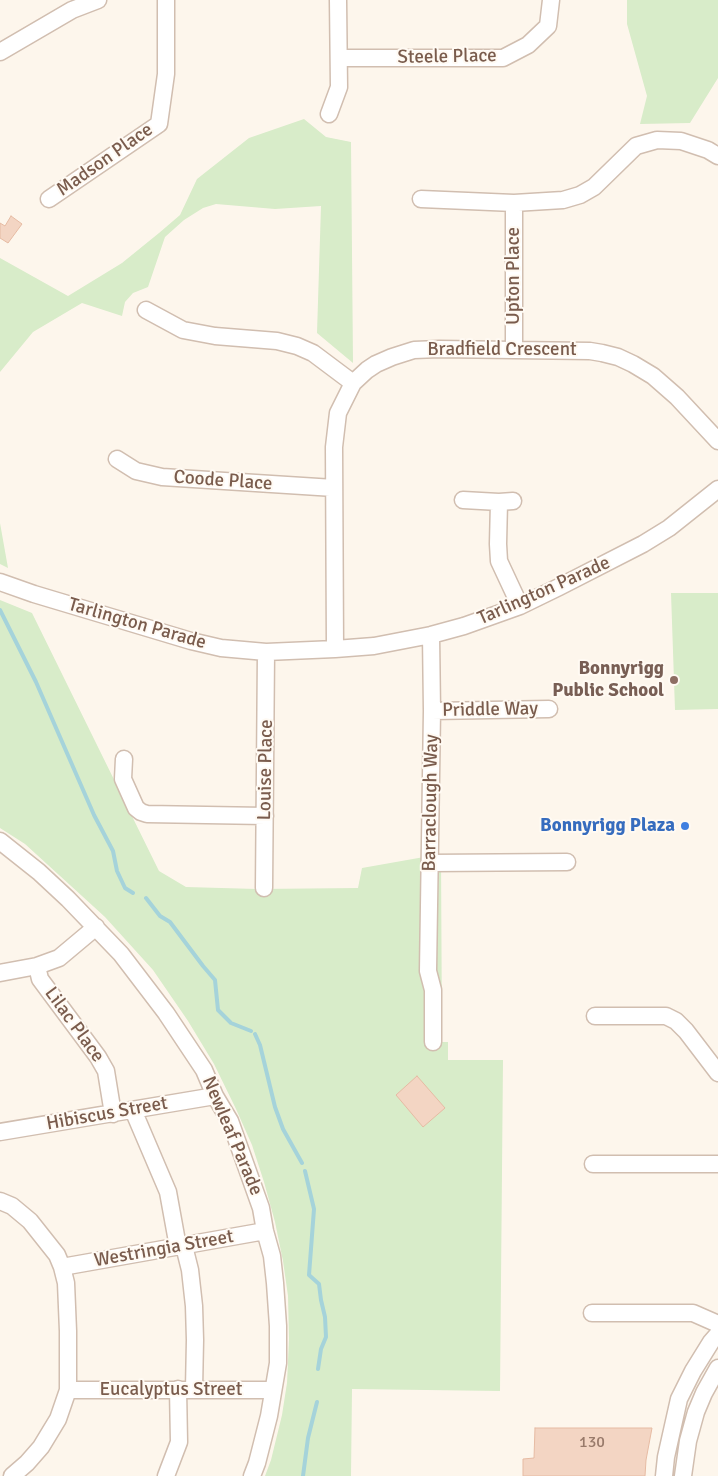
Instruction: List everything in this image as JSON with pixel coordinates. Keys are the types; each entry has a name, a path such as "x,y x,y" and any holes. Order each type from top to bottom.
{"street":[{"path":"0,52 72,10 98,0"},
{"name":"Madson Place","path":"49,199 159,124 166,74 166,0"},
{"path":"330,114 339,87 338,0"},
{"name":"Steele Place","path":"339,58 502,58 528,45 548,26 551,0"},
{"name":"Upton Place","path":"421,200 514,203 563,200 580,195 594,187 636,146 657,140 681,141 708,150 718,156"},
{"name":"Upton Place","path":"514,203 514,350"},
{"path":"146,310 183,330 216,336 276,341 297,346 314,353 353,383"},
{"name":"Bradfield Crescent","path":"335,649 334,447 338,413 353,383 376,364 414,350 439,349 590,351 618,357 653,376 665,386 718,441"},
{"name":"Coode Place","path":"117,459 136,471 162,477 334,488"},
{"name":"Tarlington Parade","path":"0,582 191,641 221,648 266,652 374,646 431,635 464,626 520,606 643,544 669,528 718,489"},
{"path":"463,500 506,501 498,544 499,561 520,606"},
{"name":"Barraclough Way","path":"431,635 432,711 428,971 433,990 433,1042"},
{"name":"Louise Place","path":"264,888 266,652"},
{"name":"Priddle Way","path":"432,711 549,710"},
{"path":"124,759 123,779 136,808 141,812 147,814 265,816"},
{"name":"Newleaf Parade","path":"0,841 39,872 96,927 126,961 166,1013 204,1070 215,1096 230,1121 261,1208 271,1251 278,1326 278,1363 268,1422 252,1476"},
{"path":"430,863 567,862"},
{"path":"0,973 37,966 59,958 96,927"},
{"name":"Lilac Place","path":"37,966 40,979 106,1071 113,1114"},
{"path":"595,1016 666,1016 676,1021 718,1073"},
{"name":"Hibiscus Street","path":"0,1132 215,1096"},
{"path":"133,1110 168,1192 181,1247 190,1270 194,1306 195,1340 179,1442 166,1476"},
{"path":"593,1164 718,1164"},
{"path":"0,1201 12,1206 30,1220 57,1256 66,1283 68,1390 58,1419 41,1447 12,1476"},
{"name":"Westringia Street","path":"62,1267 265,1231"},
{"path":"592,1313 693,1313 718,1324"},
{"path":"664,1476 666,1457 680,1399 693,1371 718,1334"},
{"path":"683,1476 688,1441 696,1412 718,1368"},
{"name":"Eucalyptus Street","path":"68,1390 273,1390"}],"green space":[{"path":"627,0 718,0 718,78 690,123 640,124 647,96 627,24"},
{"path":"304,119 326,137 351,142 353,363 317,333 321,206 275,209 216,204 203,208 184,220 165,237 148,287 133,293 125,302 122,316 82,303 33,332 0,372 0,258 68,296 122,263 180,215 197,179 249,138"},
{"path":"0,523 8,568 0,564"},
{"path":"671,593 718,593 718,709 675,710"},
{"path":"0,600 32,613 159,871 186,887 257,889 358,888 362,868 441,854 442,1042 448,1042 448,1060 503,1060 500,1391 352,1389 351,1476 265,1476 282,1415 287,1383 288,1296 275,1222 264,1182 252,1145 214,1064 188,1021 153,970 105,917 25,844 0,828"}],"building":[{"path":"11,216 22,224 8,243 0,238 0,223 5,226"},
{"path":"417,1076 445,1108 423,1127 396,1095"},
{"path":"535,1428 652,1428 645,1476 523,1476 523,1459 534,1458"}],"waterway":[{"path":"0,610 36,682 94,815 113,851 117,871 125,888 133,893"},
{"path":"146,898 160,916 170,922 215,980 218,1010 231,1023 251,1031"},
{"path":"255,1034 260,1045 275,1107 283,1129 302,1163"},
{"path":"305,1171 314,1209 309,1275 319,1284 325,1317 326,1337 321,1349 318,1369"},
{"path":"303,1476 308,1438 317,1402"}],"place":[{"name":"Bonnyrigg Public School","path":"674,680"},
{"name":"Bonnyrigg Plaza","path":"685,826"}]}
